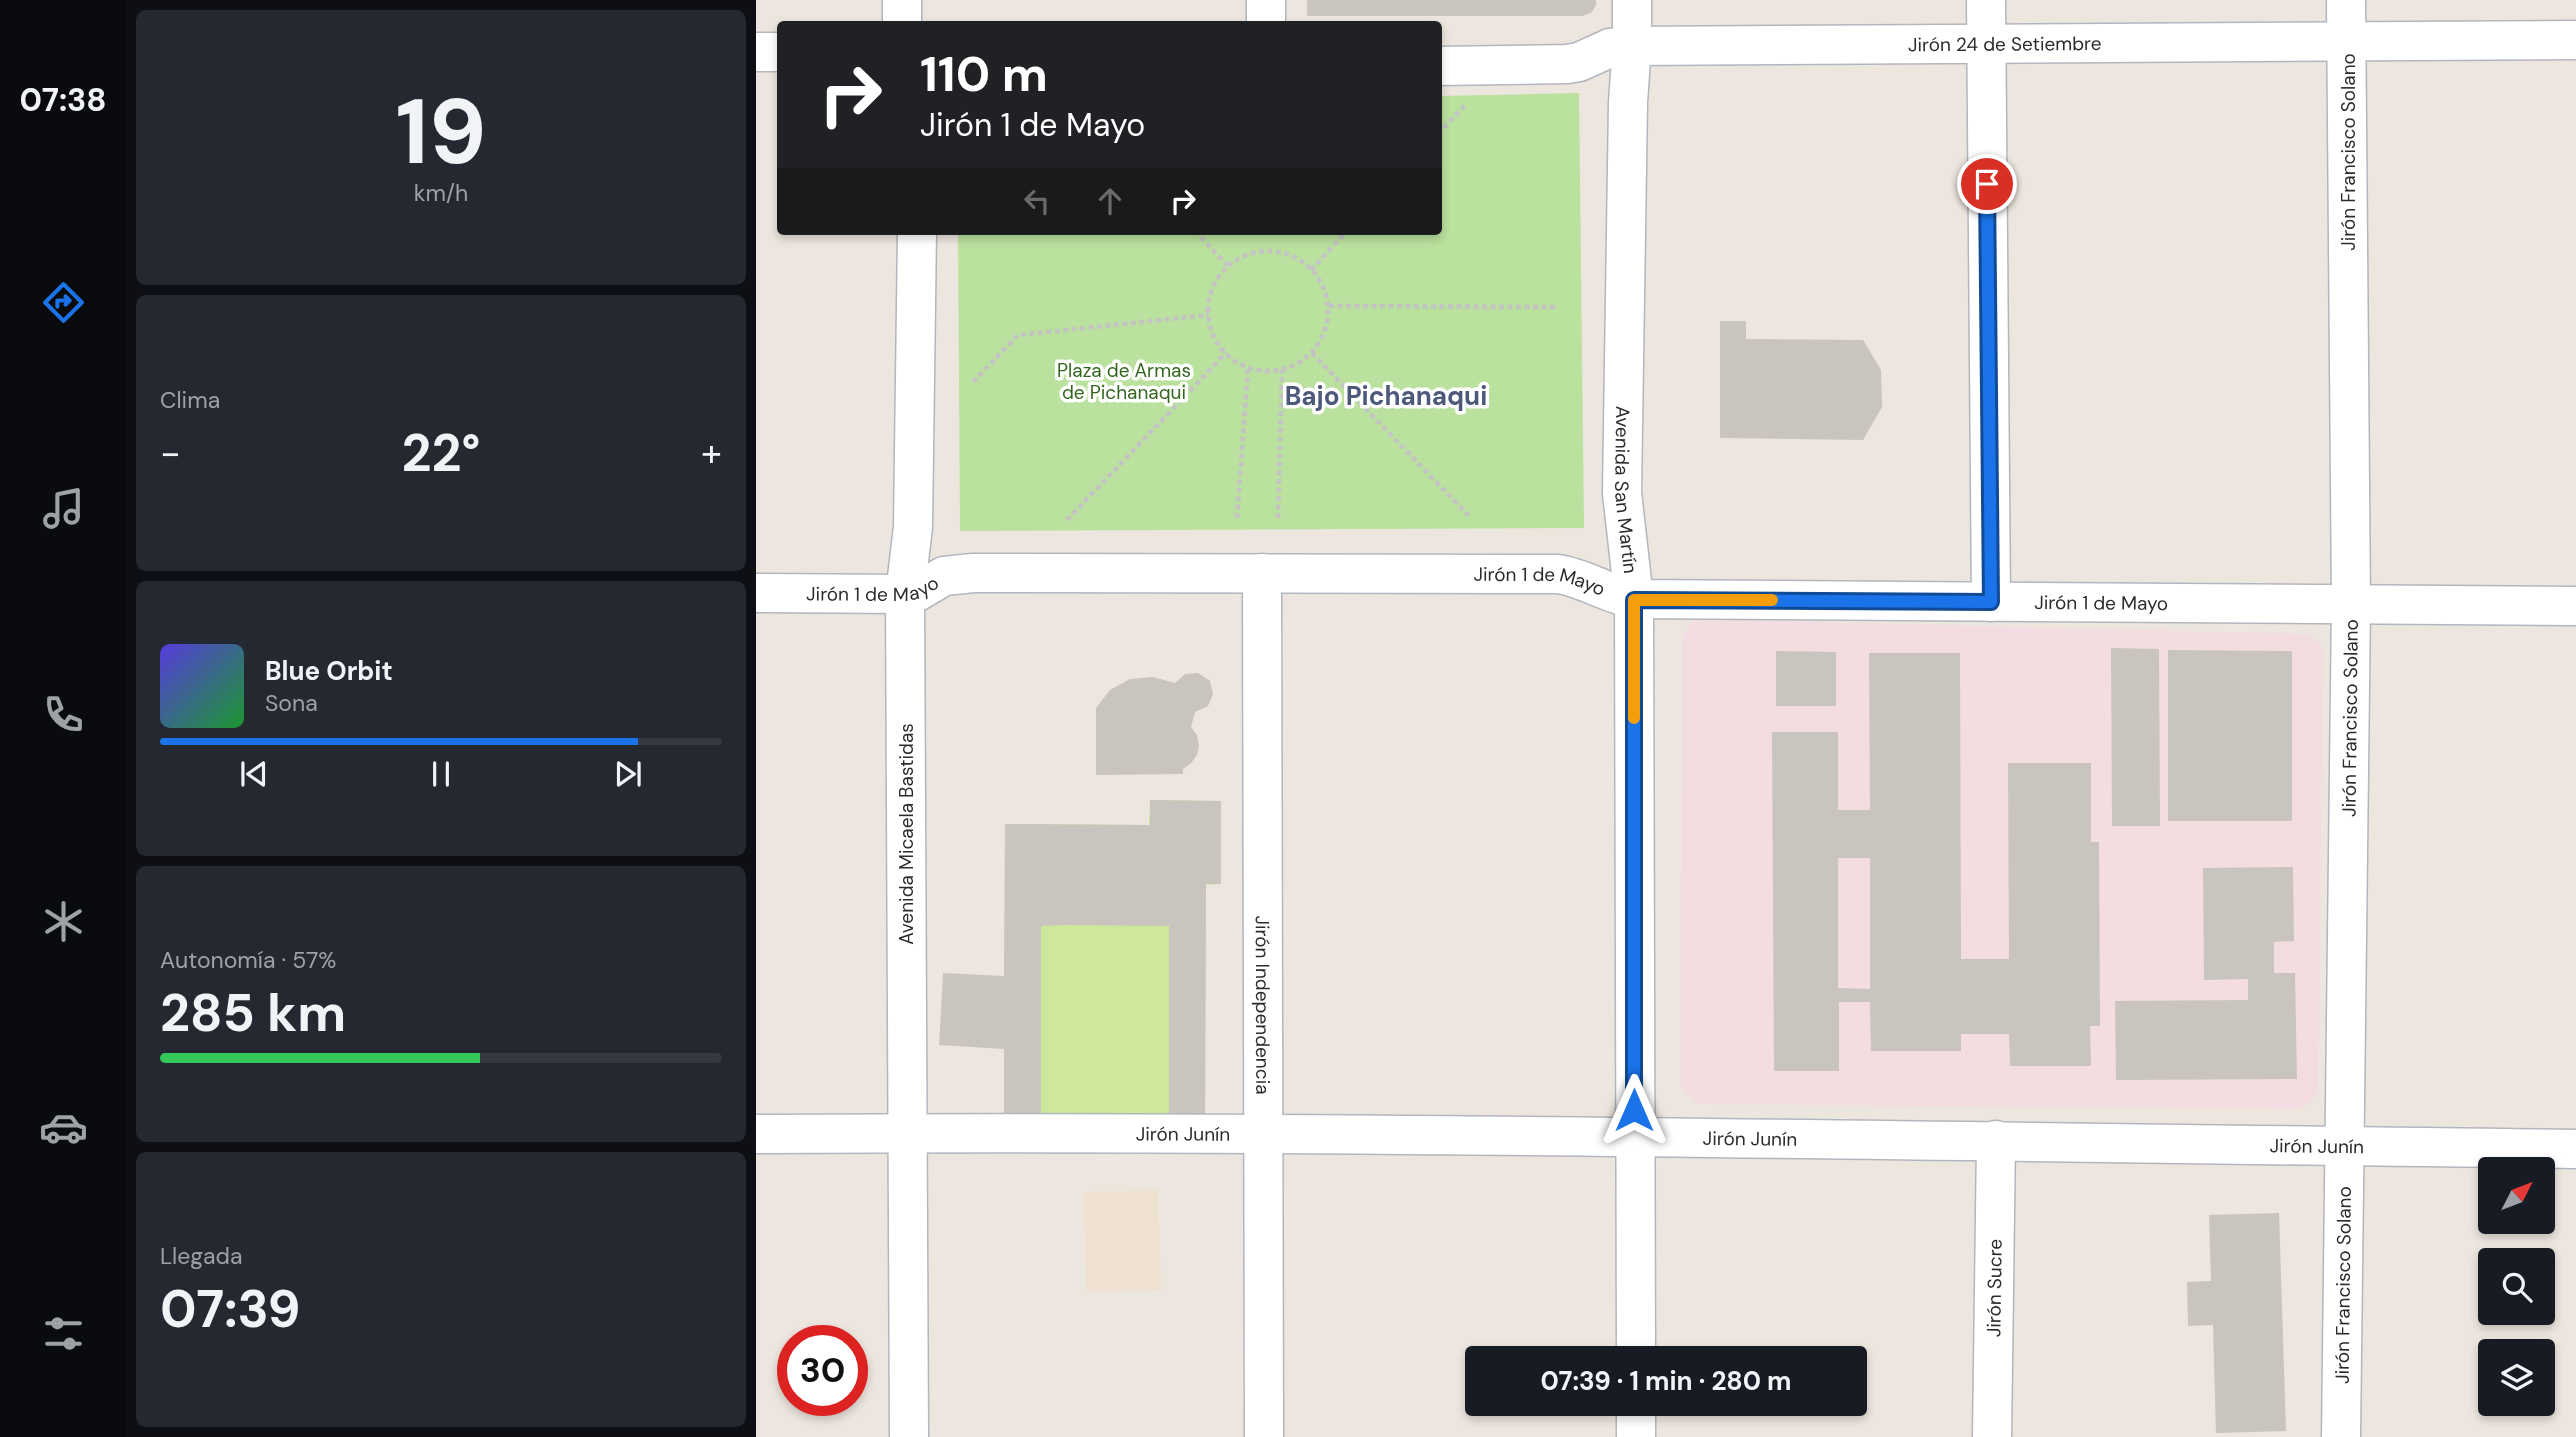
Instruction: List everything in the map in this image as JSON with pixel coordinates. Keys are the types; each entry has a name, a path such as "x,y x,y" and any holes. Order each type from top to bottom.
{"street":[{"path":"902,0 902,21"},
{"path":"1266,0 1266,21"},
{"name":"Avenida San Martín","path":"1632,0 1627,116 1622,493 1634,600 1636,1346"},
{"path":"1986,0 1991,602"},
{"name":"Jirón Francisco Solano","path":"2341,1437 2351,604 2346,0"},
{"name":"Jirón 24 de Setiembre","path":"1442,66 1567,64 1587,59 1610,48 1632,46 2576,40"},
{"path":"756,52 777,52"},
{"name":"Avenida Micaela Bastidas","path":"909,1437 905,594 913,527 917,235"},
{"name":"Jirón 1 de Mayo","path":"756,593 905,594 918,592 944,576 957,573 1558,574 1590,582 1619,597 1634,600 2576,606"},
{"name":"Jirón Independencia","path":"1262,573 1264,1437"},
{"name":"Jirón Junín","path":"756,1134 1634,1137 2576,1149"},
{"name":"Jirón Sucre","path":"1992,1437 1996,1140"},
{"path":"1636,1416 1636,1437"}],"path":[{"path":"1442,130 1466,104"},
{"path":"1199,235 1228,266"},
{"path":"1311,270 1344,235"},
{"path":"1259,252 1276,252 1291,256 1311,270 1325,290 1328,306 1325,331 1312,353 1298,364 1282,370 1265,371 1248,368 1226,353 1212,332 1208,315 1209,297 1216,280 1228,266 1242,257 1259,252"},
{"path":"1328,306 1555,307"},
{"path":"972,382 1018,335 1208,315"},
{"path":"1067,520 1226,353"},
{"path":"1312,353 1469,516"},
{"path":"1237,518 1248,368"},
{"path":"1278,518 1282,370"}],"shaded area":[{"path":"1695,619 2309,634 2323,647 2318,1094 2302,1109 1697,1104 1681,1086 1682,637"},
{"path":"1158,1190 1161,1290 1086,1291 1084,1192"}],"green space":[{"name":"Plaza de Armas de Pichanaqui","path":"1579,93 1584,528 960,531 958,235 1442,235 1442,96"},
{"path":"1150,800 1221,801 1221,884 1206,885 1205,1126 1004,1127 1005,824 1149,825"}],"building":[{"path":"1307,0 1596,0 1596,5 1592,12 1583,16 1307,16"},
{"path":"1720,321 1746,321 1746,339 1863,340 1881,370 1882,407 1863,440 1720,438"},
{"path":"2111,648 2159,649 2160,826 2112,826"},
{"path":"2168,650 2292,651 2292,821 2168,821"},
{"path":"1776,651 1836,652 1836,706 1776,706"},
{"path":"1869,653 1960,653 1961,959 2009,959 2008,763 2091,763 2091,842 2099,842 2100,1026 2090,1026 2091,1066 2010,1066 2009,1034 1961,1034 1961,1051 1871,1051 1870,1002 1839,1002 1839,1071 1774,1071 1772,732 1838,732 1838,810 1870,810","holes":["1838,858 1870,858 1870,989 1838,988"]},
{"path":"1198,673 1210,681 1213,694 1208,706 1195,712 1191,727 1197,735 1199,745 1197,755 1183,769 1183,774 1096,775 1096,708 1110,690 1130,679 1153,677 1175,683 1185,674"},
{"path":"1150,800 1221,801 1221,884 1206,884 1205,1126 1169,1127 1169,926 1067,925 1041,926 1041,1126 1004,1127 1004,1049 939,1045 943,973 1004,976 1005,824 1150,825"},
{"path":"2293,867 2294,941 2274,942 2274,973 2295,973 2297,1079 2116,1080 2115,1001 2248,1000 2248,979 2204,980 2203,868"},
{"path":"2279,1213 2286,1431 2216,1433 2213,1325 2188,1326 2187,1282 2211,1281 2209,1215"}],"slow traffic":[{"path":"1634,718 1634,600 1772,600"}],"district":[{"name":"Bajo Pichanaqui","path":"1386,396"}],"route":[{"path":"1634,1110 1634,600 1991,602 1987,184"}]}
